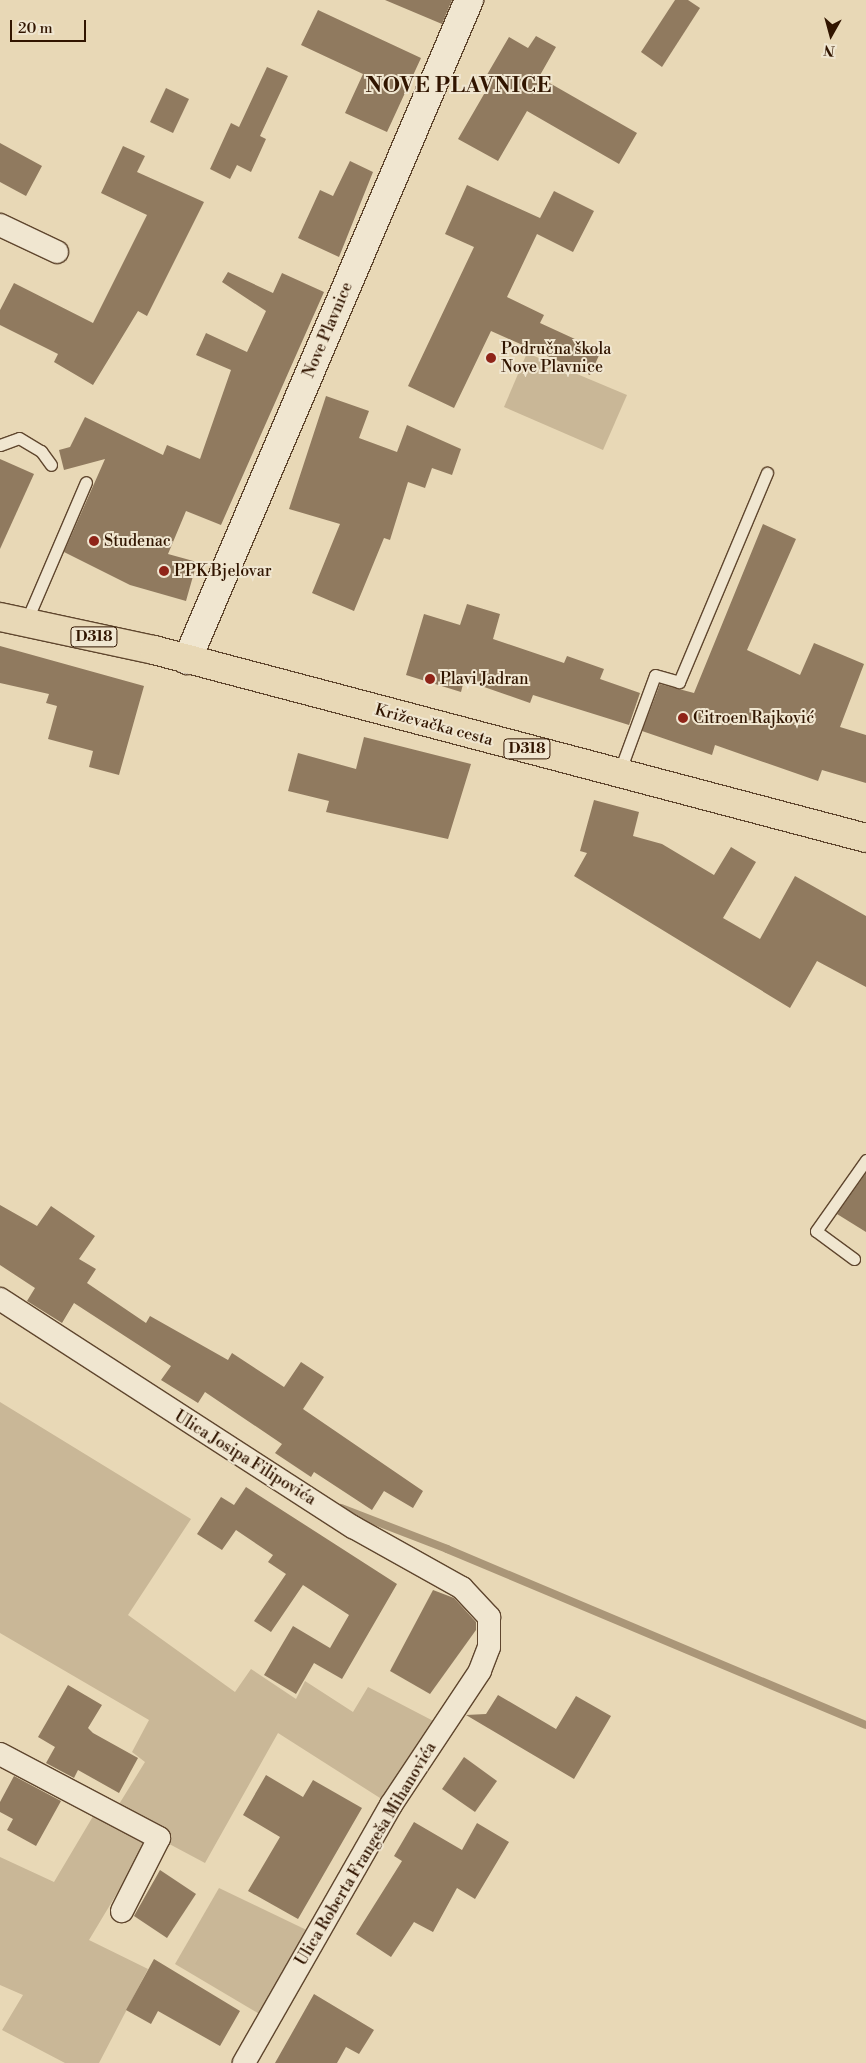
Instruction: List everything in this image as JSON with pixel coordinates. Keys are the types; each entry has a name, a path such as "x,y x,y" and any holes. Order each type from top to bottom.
{"main road":[{"name":"Križevačka cesta","path":"0,617 187,660 866,838"}],"street":[{"name":"Nove Plavnice","path":"187,660 469,0"},
{"path":"0,225 57,252"},
{"name":"Ulica Josipa Filipovića","path":"0,1299 353,1527 462,1588 489,1617"},
{"name":"Ulica Roberta Frangeša Mihanovića","path":"244,2063 391,1805 480,1671 489,1647 489,1617"},
{"path":"0,1754 159,1838 122,1911"}],"lane":[{"path":"0,445 19,438 41,452 51,465"},
{"path":"619,773 655,675 679,682 766,473"},
{"path":"26,622 86,482"},
{"path":"854,1259 816,1231 866,1160"}],"shaded area":[{"path":"527,353 627,395 603,450 504,407"},
{"path":"0,1402 191,1519 128,1615 235,1692 251,1669 296,1699 305,1681 353,1712 368,1687 443,1726 391,1805 278,1733 205,1863 113,1814 145,1762 132,1752 149,1720 0,1633"},
{"path":"95,1813 146,1845 89,1940 148,1969 99,2063 65,2063 2,2030 23,1995 0,1985 0,1857 54,1882"},
{"path":"219,1888 317,1935 268,2019 175,1964"}],"building":[{"path":"385,0 452,0 442,24"},
{"path":"675,0 688,0 700,8 662,67 641,52"},
{"path":"318,10 421,58 387,132 345,113 363,74 301,45"},
{"path":"536,36 556,47 539,77 637,133 619,164 527,111 498,161 458,139 487,89 481,85 509,37 528,48"},
{"path":"267,67 288,76 260,136 266,139 251,172 237,165 230,179 210,169 231,123 239,127"},
{"path":"166,88 189,99 173,133 150,122"},
{"path":"0,143 42,166 26,196 0,182"},
{"path":"123,146 145,156 137,172 204,202 147,316 138,311 93,385 54,362 58,354 0,325 0,310 14,283 93,323 147,215 101,193"},
{"path":"350,161 373,172 339,257 298,238 320,190 333,196"},
{"path":"467,185 540,218 554,191 594,211 573,252 537,234 507,297 544,315 540,323 601,351 590,375 491,331 454,408 408,386 474,247 445,234"},
{"path":"228,272 273,293 282,273 324,292 221,525 186,511 168,554 197,562 186,601 130,585 64,552 105,459 64,470 59,450 70,447 85,417 163,455 167,445 200,459 231,370 196,355 206,333 247,352 266,311 222,282"},
{"path":"326,396 369,411 359,438 397,452 407,425 461,449 452,475 432,468 425,488 408,482 390,540 384,538 354,611 312,593 340,524 289,509"},
{"path":"0,459 34,474 0,549"},
{"path":"763,524 796,539 747,650 800,675 814,643 864,664 840,727 866,735 866,783 822,770 818,781 715,745 712,755 642,731 660,684 694,693"},
{"path":"467,604 500,614 493,639 564,663 567,656 604,669 600,679 640,693 629,725 533,695 530,703 464,680 461,692 406,675 424,614 460,625"},
{"path":"0,646 144,686 119,775 89,767 93,751 48,739 57,706 46,703 49,694 0,683"},
{"path":"364,737 471,764 448,839 326,812 329,801 288,791 298,753 356,769"},
{"path":"594,800 639,812 633,836 662,844 714,875 731,847 756,862 723,918 760,939 795,876 866,916 866,987 817,961 790,1008 574,876 587,853 580,851"},
{"path":"866,1173 866,1232 837,1214"},
{"path":"0,1205 37,1226 51,1206 95,1236 79,1259 96,1269 87,1283 146,1323 150,1316 228,1360 232,1353 284,1387 301,1362 324,1377 303,1409 423,1491 413,1508 384,1491 372,1510 314,1472 311,1477 275,1453 282,1444 205,1392 198,1403 161,1380 171,1366 74,1303 62,1323 27,1301 35,1288 0,1265"},
{"path":"246,1487 397,1584 342,1679 314,1663 296,1694 264,1675 293,1626 330,1648 349,1615 303,1585 271,1632 254,1621 286,1574 268,1562 273,1555 236,1530 222,1550 197,1534 221,1497 234,1505"},
{"path":"433,1590 454,1598 476,1622 476,1630 430,1694 390,1671"},
{"path":"68,1685 102,1705 88,1728 93,1733 138,1758 119,1793 78,1770 74,1778 46,1763 55,1747 38,1737"},
{"path":"498,1695 556,1729 576,1696 611,1716 574,1779 466,1715 486,1714"},
{"path":"464,1757 497,1781 475,1812 442,1789"},
{"path":"266,1775 303,1797 313,1780 362,1808 298,1919 248,1891 280,1837 243,1815"},
{"path":"14,1776 61,1801 36,1846 7,1830 13,1819 0,1812 0,1802"},
{"path":"414,1822 462,1850 477,1823 509,1842 475,1899 457,1888 433,1932 414,1922 391,1957 356,1934 402,1861 394,1856"},
{"path":"160,1870 196,1894 167,1938 134,1916"},
{"path":"154,1959 240,2011 220,2046 158,2011 151,2024 126,2010"},
{"path":"314,1994 374,2030 359,2054 346,2047 337,2063 275,2063"}],"waterway":[{"path":"341,1508 447,1549 866,1725"}],"place":[{"name":"Područna škola Nove Plavnice","path":"491,358"},
{"name":"Studenac","path":"94,541"},
{"name":"PPK Bjelovar","path":"164,571"},
{"name":"Plavi Jadran","path":"430,679"},
{"name":"Citroen Rajković","path":"683,718"}],"district":[{"name":"NOVE PLAVNICE","path":"459,86"}]}
